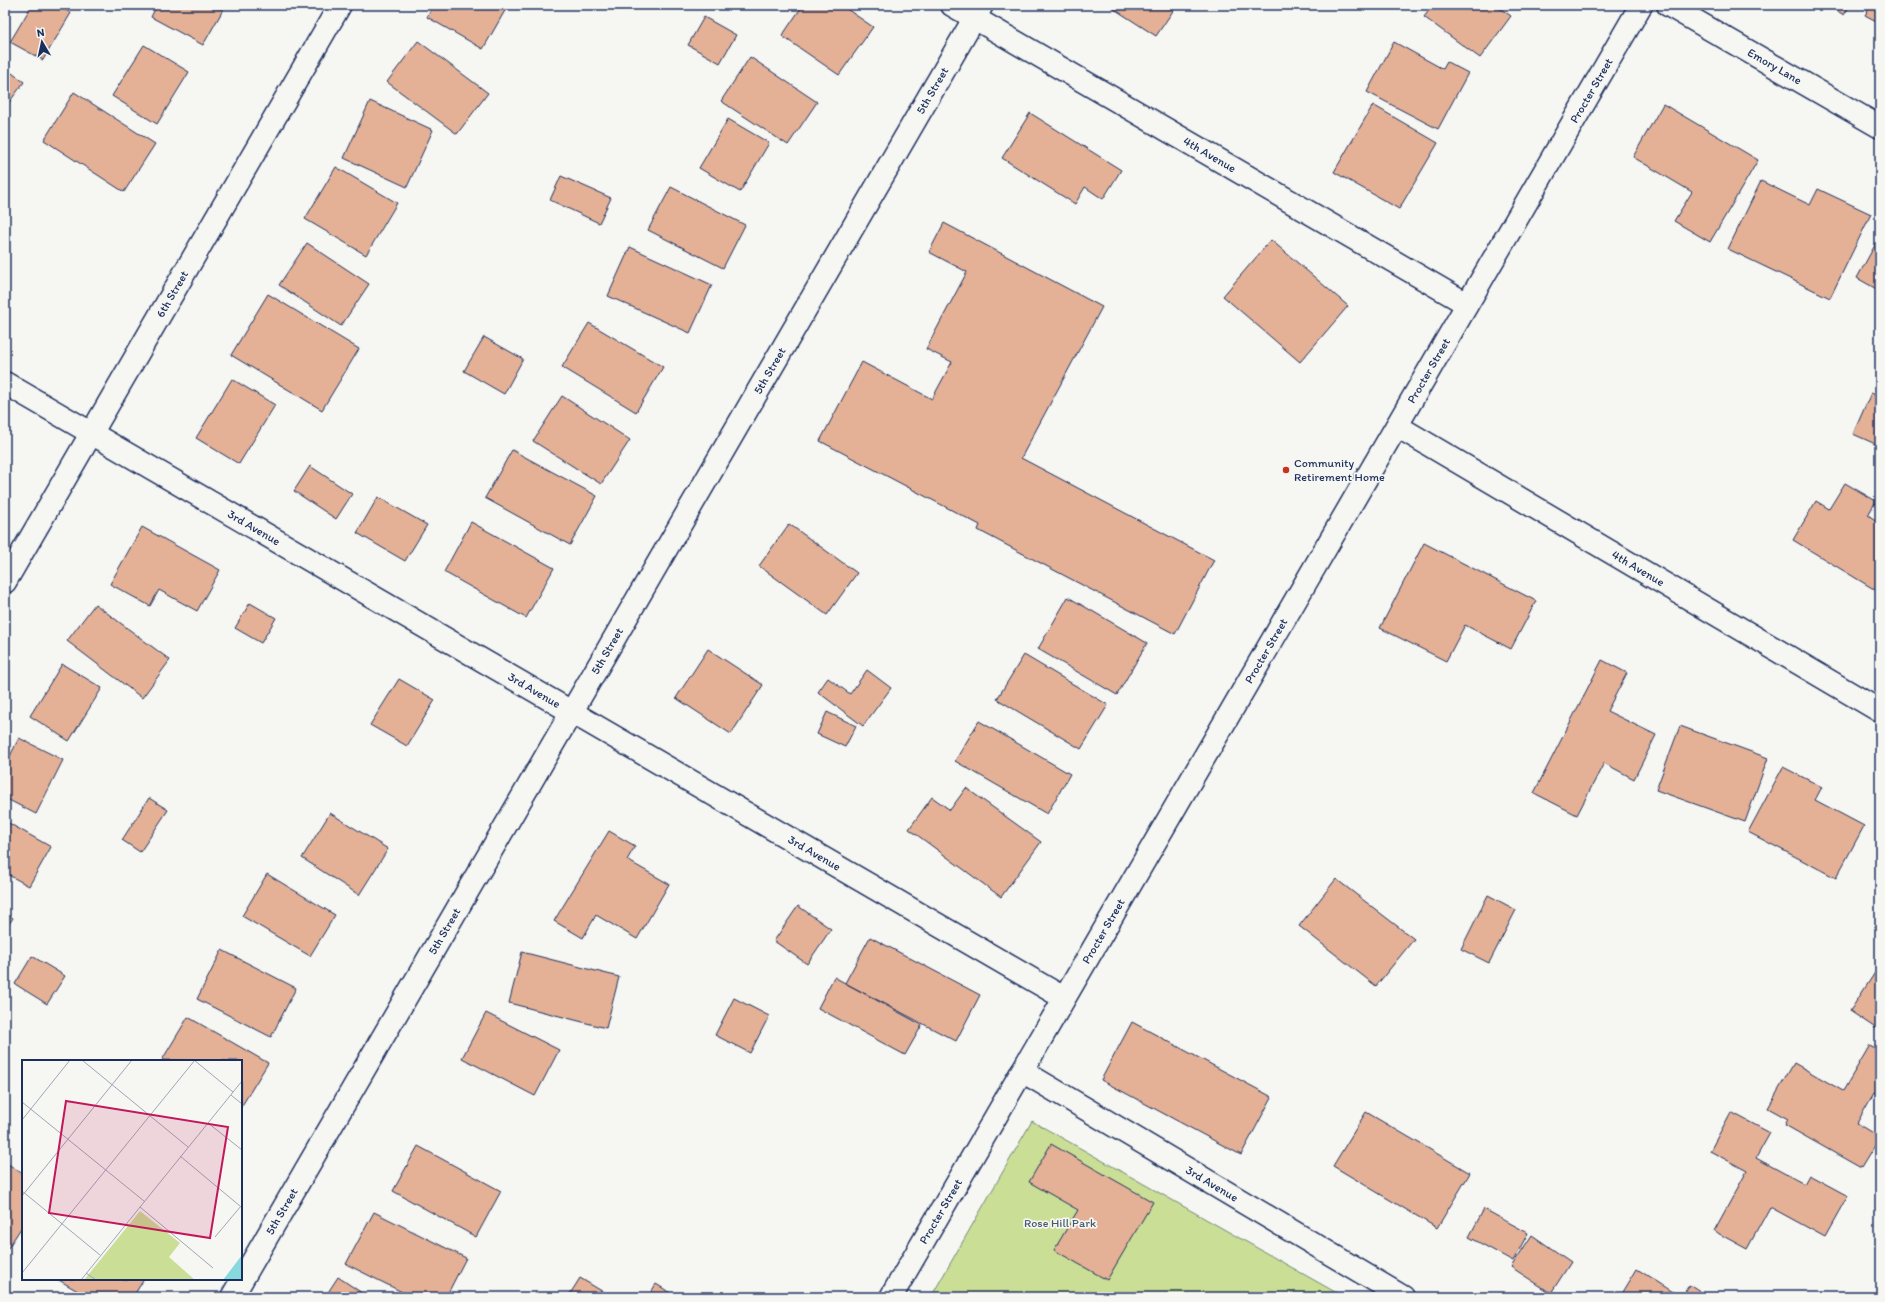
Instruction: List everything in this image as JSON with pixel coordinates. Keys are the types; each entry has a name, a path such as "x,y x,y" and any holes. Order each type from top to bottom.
{"street":[{"name":"6th Street","path":"5,582 340,5"},
{"name":"4th Avenue","path":"952,5 978,11 1467,304"},
{"name":"Procter Street","path":"890,1297 1641,5"},
{"name":"Emory Lane","path":"1668,5 1880,127"},
{"name":"5th Street","path":"242,1280 978,11"},
{"name":"3rd Avenue","path":"5,382 1064,998"},
{"name":"4th Avenue","path":"1396,426 1880,711"},
{"name":"3rd Avenue","path":"1022,1071 1403,1297"},
{"name":"5th Street","path":"232,1297 242,1280"}],"green space":[{"name":"Rose Hill Park","path":"1032,1121 1344,1297 931,1297"}],"building":[{"path":"32,5 57,5 71,13 43,60 10,42"},
{"path":"157,5 214,5 223,10 203,45 151,17"},
{"path":"434,5 503,5 507,7 483,49 427,17"},
{"path":"803,5 841,5 873,27 839,75 782,36"},
{"path":"1108,5 1177,5 1156,36"},
{"path":"1433,5 1495,5 1511,16 1480,58 1424,17"},
{"path":"1827,5 1850,5 1844,15"},
{"path":"1871,5 1880,5 1880,23 1865,15"},
{"path":"704,17 736,35 720,63 688,45"},
{"path":"418,41 488,93 457,134 387,82"},
{"path":"1394,42 1443,69 1447,62 1468,73 1438,129 1367,92"},
{"path":"144,45 189,72 157,124 112,96"},
{"path":"750,57 817,102 788,145 721,101"},
{"path":"5,68 24,82 5,108"},
{"path":"74,92 155,144 124,192 44,140"},
{"path":"370,101 433,130 407,187 344,158"},
{"path":"1663,104 1758,160 1710,242 1674,221 1692,192 1633,157"},
{"path":"1373,105 1438,143 1399,209 1334,172"},
{"path":"1030,113 1121,170 1103,199 1085,187 1075,204 1002,158"},
{"path":"728,119 769,143 740,192 699,168"},
{"path":"336,167 397,203 366,255 305,219"},
{"path":"561,176 611,198 599,223 550,200"},
{"path":"1761,181 1810,205 1818,189 1871,214 1830,298 1728,249"},
{"path":"671,187 745,225 723,268 648,230"},
{"path":"944,223 1102,307 1021,458 1214,560 1175,634 978,530 980,525 820,441 862,362 932,399 952,362 926,349 967,272 929,252"},
{"path":"1880,236 1880,291 1857,278"},
{"path":"1271,240 1348,306 1300,362 1223,296"},
{"path":"307,243 369,284 341,326 279,285"},
{"path":"630,247 712,285 690,333 608,296"},
{"path":"268,294 359,349 322,410 231,355"},
{"path":"589,323 663,367 636,412 562,367"},
{"path":"484,337 523,359 504,394 464,371"},
{"path":"232,379 275,405 239,464 196,438"},
{"path":"1871,393 1880,397 1880,446 1853,434"},
{"path":"562,396 630,440 601,484 533,441"},
{"path":"512,450 597,496 570,545 485,498"},
{"path":"310,466 352,494 336,519 294,491"},
{"path":"1845,483 1876,501 1868,515 1880,523 1880,586 1877,591 1793,540 1816,501 1829,509"},
{"path":"378,497 427,525 405,561 357,533"},
{"path":"471,522 554,568 526,618 444,572"},
{"path":"789,524 857,573 827,615 759,566"},
{"path":"142,527 220,570 197,611 159,590 150,606 110,584"},
{"path":"1424,543 1536,601 1511,649 1465,625 1446,661 1380,628"},
{"path":"1068,597 1147,643 1117,695 1038,649"},
{"path":"250,603 276,618 261,643 235,628"},
{"path":"95,604 170,660 142,698 67,641"},
{"path":"708,649 763,685 731,734 676,698"},
{"path":"1024,655 1108,705 1081,749 997,699"},
{"path":"1602,660 1627,673 1607,711 1656,735 1634,779 1604,763 1577,815 1534,793"},
{"path":"62,664 102,688 69,741 30,716"},
{"path":"867,670 891,688 863,726 818,692 828,678 850,694"},
{"path":"399,679 435,700 407,746 370,725"},
{"path":"827,712 856,726 845,747 817,734"},
{"path":"979,721 1070,774 1047,814 955,761"},
{"path":"1680,726 1768,758 1745,822 1656,790"},
{"path":"19,738 63,760 36,814 5,798 5,766"},
{"path":"1783,767 1822,787 1815,800 1864,826 1836,878 1748,832"},
{"path":"966,788 1041,842 1001,897 909,829 932,797 950,810"},
{"path":"149,798 168,810 140,852 122,840"},
{"path":"330,813 388,849 359,895 302,858"},
{"path":"5,821 51,847 29,886 5,873"},
{"path":"609,831 635,846 627,860 669,884 637,939 596,915 583,938 554,921"},
{"path":"267,874 335,915 310,956 242,916"},
{"path":"1336,879 1414,939 1376,986 1299,926"},
{"path":"1488,895 1516,910 1489,963 1461,949"},
{"path":"798,906 831,929 807,964 774,941"},
{"path":"5,913 13,918 5,930"},
{"path":"870,937 980,995 956,1041 845,983"},
{"path":"222,950 296,988 271,1037 197,999"},
{"path":"522,952 619,977 606,1028 509,1003"},
{"path":"32,956 65,976 47,1004 15,984"},
{"path":"1880,965 1880,1031 1850,1011"},
{"path":"834,977 922,1025 905,1055 818,1008"},
{"path":"734,998 769,1016 750,1053 715,1035"},
{"path":"486,1013 559,1050 535,1096 462,1058"},
{"path":"188,1017 268,1063 242,1105 242,1060 162,1060"},
{"path":"1132,1022 1272,1097 1241,1155 1101,1080"},
{"path":"1870,1045 1880,1051 1880,1096 1874,1093 1857,1123 1880,1137 1861,1168 1785,1125 1788,1119 1768,1108 1794,1063 1843,1091"},
{"path":"1366,1112 1470,1173 1437,1228 1333,1166"},
{"path":"1731,1112 1770,1133 1756,1158 1804,1184 1809,1175 1848,1196 1825,1237 1770,1207 1747,1249 1714,1231 1747,1171 1710,1151"},
{"path":"1051,1144 1153,1202 1107,1280 1054,1250 1078,1210 1029,1182"},
{"path":"418,1146 501,1191 476,1237 393,1191"},
{"path":"5,1162 22,1173 22,1227 8,1248 5,1246"},
{"path":"1484,1209 1528,1233 1513,1261 1469,1237"},
{"path":"374,1212 466,1258 446,1297 412,1297 346,1264"},
{"path":"1532,1235 1571,1262 1551,1293 1511,1267"},
{"path":"1637,1269 1681,1297 1620,1297"},
{"path":"338,1277 368,1297 325,1297"},
{"path":"580,1278 610,1296 568,1297"},
{"path":"59,1280 143,1280 133,1297 88,1297"},
{"path":"656,1284 677,1297 648,1297"},
{"path":"1689,1284 1709,1297 1681,1297"}],"place":[{"name":"Community Retirement Home","path":"1286,470"}]}
